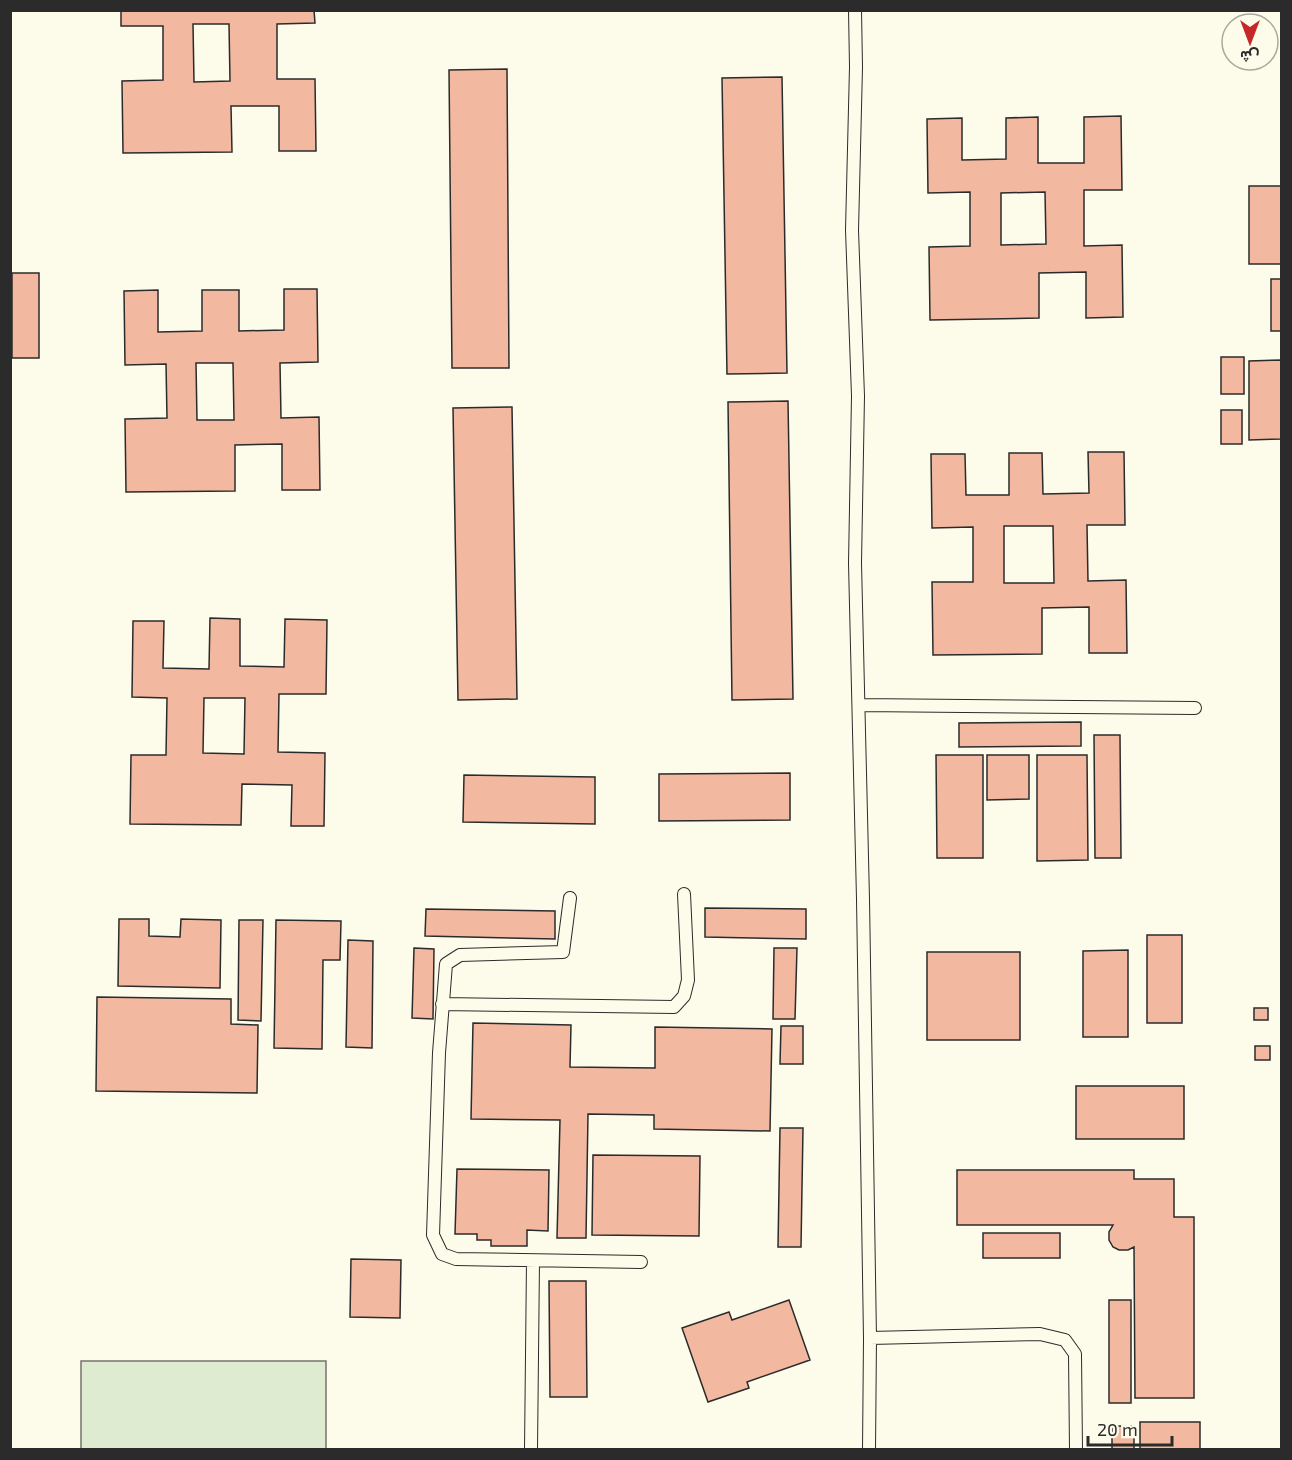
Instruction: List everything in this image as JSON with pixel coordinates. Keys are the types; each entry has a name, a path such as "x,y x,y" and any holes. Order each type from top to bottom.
{"lane":[{"path":"855,10 852,230 858,396 855,563 870,1338 869,1449"},
{"path":"859,705 1195,708"},
{"path":"442,1004 674,1007 684,996 688,980 684,894"},
{"path":"570,898 563,952 460,955 446,964 442,1004 434,1235 442,1254 456,1259 641,1262"},
{"path":"531,1449 533,1261"},
{"path":"870,1338 1040,1334 1065,1340 1075,1354 1076,1449"}],"green space":[{"path":"81,1361 326,1361 326,1449 81,1449"}],"building":[{"path":"121,10 314,10 315,23 277,24 277,79 315,79 316,151 279,151 279,106 231,106 232,152 123,153 122,81 163,80 163,26 121,26","holes":["193,24 229,24 230,81 194,82"]},
{"path":"507,69 509,368 452,368 449,70"},
{"path":"782,77 787,373 727,374 722,78"},
{"path":"1121,116 1122,190 1084,190 1084,246 1122,245 1123,317 1086,318 1086,272 1039,273 1039,318 930,320 929,247 970,246 970,192 928,193 927,119 962,118 962,160 1006,159 1006,118 1038,117 1038,163 1084,163 1084,117","holes":["1045,192 1046,244 1001,245 1001,193"]},
{"path":"1249,186 1282,186 1282,264 1249,264"},
{"path":"12,273 39,273 39,358 12,358"},
{"path":"1271,279 1282,279 1282,331 1271,331"},
{"path":"284,289 317,289 318,362 280,363 281,418 319,417 320,490 282,490 282,444 235,445 235,491 126,492 125,419 167,418 166,364 125,365 124,291 158,290 158,332 202,331 202,290 239,290 239,331 284,330","holes":["196,363 233,363 234,420 197,420"]},
{"path":"1221,357 1244,357 1244,394 1221,394"},
{"path":"1282,360 1282,439 1249,440 1249,361"},
{"path":"788,401 793,699 732,700 728,402"},
{"path":"512,407 517,699 458,700 453,408"},
{"path":"1221,410 1242,410 1242,444 1221,444"},
{"path":"1088,452 1124,452 1125,525 1087,525 1088,581 1126,580 1127,653 1089,653 1089,607 1042,608 1042,654 933,655 932,582 973,582 973,527 932,528 931,454 965,454 966,495 1009,495 1009,453 1042,453 1043,494 1089,493","holes":["1004,526 1053,526 1054,583 1004,583"]},
{"path":"210,618 240,619 240,666 284,667 285,619 327,620 326,694 279,694 278,752 325,753 324,826 291,826 292,785 242,784 241,825 130,824 131,755 166,755 167,698 132,697 133,621 164,621 163,668 209,669","holes":["204,698 245,698 244,754 203,753"]},
{"path":"1081,722 1081,746 959,747 959,723"},
{"path":"1094,735 1120,735 1121,858 1095,858"},
{"path":"936,755 983,755 983,858 937,858"},
{"path":"987,755 1029,755 1029,799 987,800"},
{"path":"1037,755 1087,755 1088,860 1037,861"},
{"path":"790,773 790,820 659,821 659,774"},
{"path":"464,775 595,777 595,824 463,822"},
{"path":"705,908 806,909 806,939 705,937"},
{"path":"426,909 555,911 555,939 425,936"},
{"path":"119,919 149,919 149,936 180,937 181,919 221,920 220,988 118,986"},
{"path":"239,920 263,920 261,1021 238,1020"},
{"path":"276,920 341,921 340,960 323,960 322,1049 274,1048"},
{"path":"1147,935 1182,935 1182,1023 1147,1023"},
{"path":"348,940 373,941 372,1048 346,1047"},
{"path":"414,948 434,949 433,1019 412,1018"},
{"path":"774,948 797,948 795,1019 773,1019"},
{"path":"1128,950 1128,1037 1083,1037 1083,951"},
{"path":"927,952 1020,952 1020,1040 927,1040"},
{"path":"97,997 231,999 231,1024 258,1025 257,1093 96,1091"},
{"path":"1254,1008 1268,1008 1268,1020 1254,1020"},
{"path":"473,1023 571,1025 570,1067 655,1068 655,1027 772,1029 770,1131 654,1129 654,1115 588,1114 586,1238 557,1238 560,1120 471,1119"},
{"path":"781,1026 803,1026 803,1064 780,1064"},
{"path":"1255,1046 1270,1046 1270,1060 1255,1060"},
{"path":"1076,1086 1184,1086 1184,1139 1076,1139"},
{"path":"780,1128 803,1128 801,1247 778,1247"},
{"path":"593,1155 700,1156 699,1236 592,1235"},
{"path":"457,1169 549,1170 548,1231 527,1230 527,1246 491,1246 491,1240 477,1240 477,1234 455,1234"},
{"path":"957,1170 1134,1170 1134,1179 1174,1179 1174,1217 1194,1217 1194,1398 1135,1398 1134,1247 1119,1250 1113,1247 1109,1240 1109,1232 1113,1225 957,1225"},
{"path":"983,1233 1060,1233 1060,1258 983,1258"},
{"path":"351,1259 401,1260 400,1318 350,1317"},
{"path":"549,1281 586,1281 587,1397 550,1397"},
{"path":"789,1300 810,1360 747,1382 749,1388 708,1402 682,1328 729,1312 732,1320"},
{"path":"1109,1300 1131,1300 1131,1403 1109,1403"},
{"path":"1140,1422 1200,1422 1200,1450 1140,1450"},
{"path":"1112,1426 1134,1426 1134,1450 1112,1450"}]}
